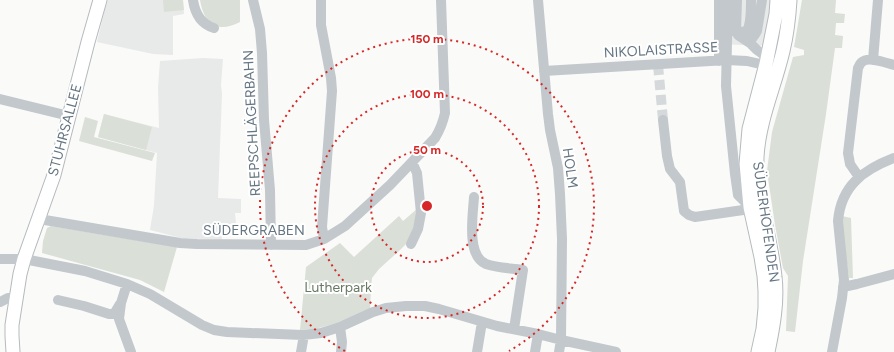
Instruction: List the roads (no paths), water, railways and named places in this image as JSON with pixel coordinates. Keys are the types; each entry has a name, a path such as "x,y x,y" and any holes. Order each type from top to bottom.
{"main road":[{"name":"STUHRSALLEE","path":"13,352 12,336 20,274 54,176 100,0"},
{"name":"SÜDERHOFENDEN","path":"758,352 763,329 765,291 756,206 758,142 763,119 777,0"},
{"name":"SÜDERHOFENDEN","path":"770,63 784,50 790,0"},
{"name":"SÜDERHOFENDEN","path":"756,206 771,253 775,277 776,293 773,326 768,352"}],"street":[{"path":"193,0 196,12 200,19 207,26 214,28"},
{"name":"REEPSCHLÄGERBAHN","path":"253,0 260,29 262,53 264,120 270,190 271,245"},
{"path":"321,0 321,25 332,92 322,227 324,239"},
{"name":"SÜDERGRABEN","path":"39,219 180,243 306,245 324,239 345,226 390,185 439,132 446,113 440,0"},
{"name":"HOLM","path":"538,0 548,114 559,181 562,239 561,340 559,352"},
{"name":"SÜDERHOFENDEN","path":"719,0 723,61 738,195 756,206"},
{"path":"728,0 731,31"},
{"path":"723,61 731,31 736,0"},
{"path":"731,31 745,32 748,30 750,26 751,0"},
{"path":"750,43 757,31 762,0"},
{"path":"873,60 878,0"},
{"path":"731,31 750,43 770,63"},
{"path":"859,177 850,164 848,153 858,68 861,63 866,60 873,60 894,65"},
{"name":"NIKOLAISTRASSE","path":"544,71 723,61 770,63"},
{"path":"0,100 69,116"},
{"path":"663,120 667,156 670,169 680,182 684,211 695,217 743,210 756,206"},
{"path":"832,352 844,280 838,221 842,202 847,192 859,177 870,169 894,158"},
{"path":"411,244 418,229 421,213 417,173 412,162"},
{"path":"474,197 473,243 476,255 484,263 523,270 514,329"},
{"path":"0,259 24,259 85,272 127,284 150,294 196,322 214,330 227,332 304,335 321,333 340,327 373,312 386,308 426,306 482,322 616,352"},
{"path":"843,287 894,274"},
{"path":"127,284 121,303 119,319 131,352"},
{"path":"0,302 8,298 16,298"},
{"path":"58,300 109,314 114,314 121,303"},
{"path":"477,352 482,322"},
{"path":"340,327 342,342 341,352"},
{"path":"535,352 538,334"},
{"path":"301,352 304,335"}],"tunnel":[{"path":"658,65 663,120"}],"park label":[{"name":"Lutherpark","path":"338,287"}]}
